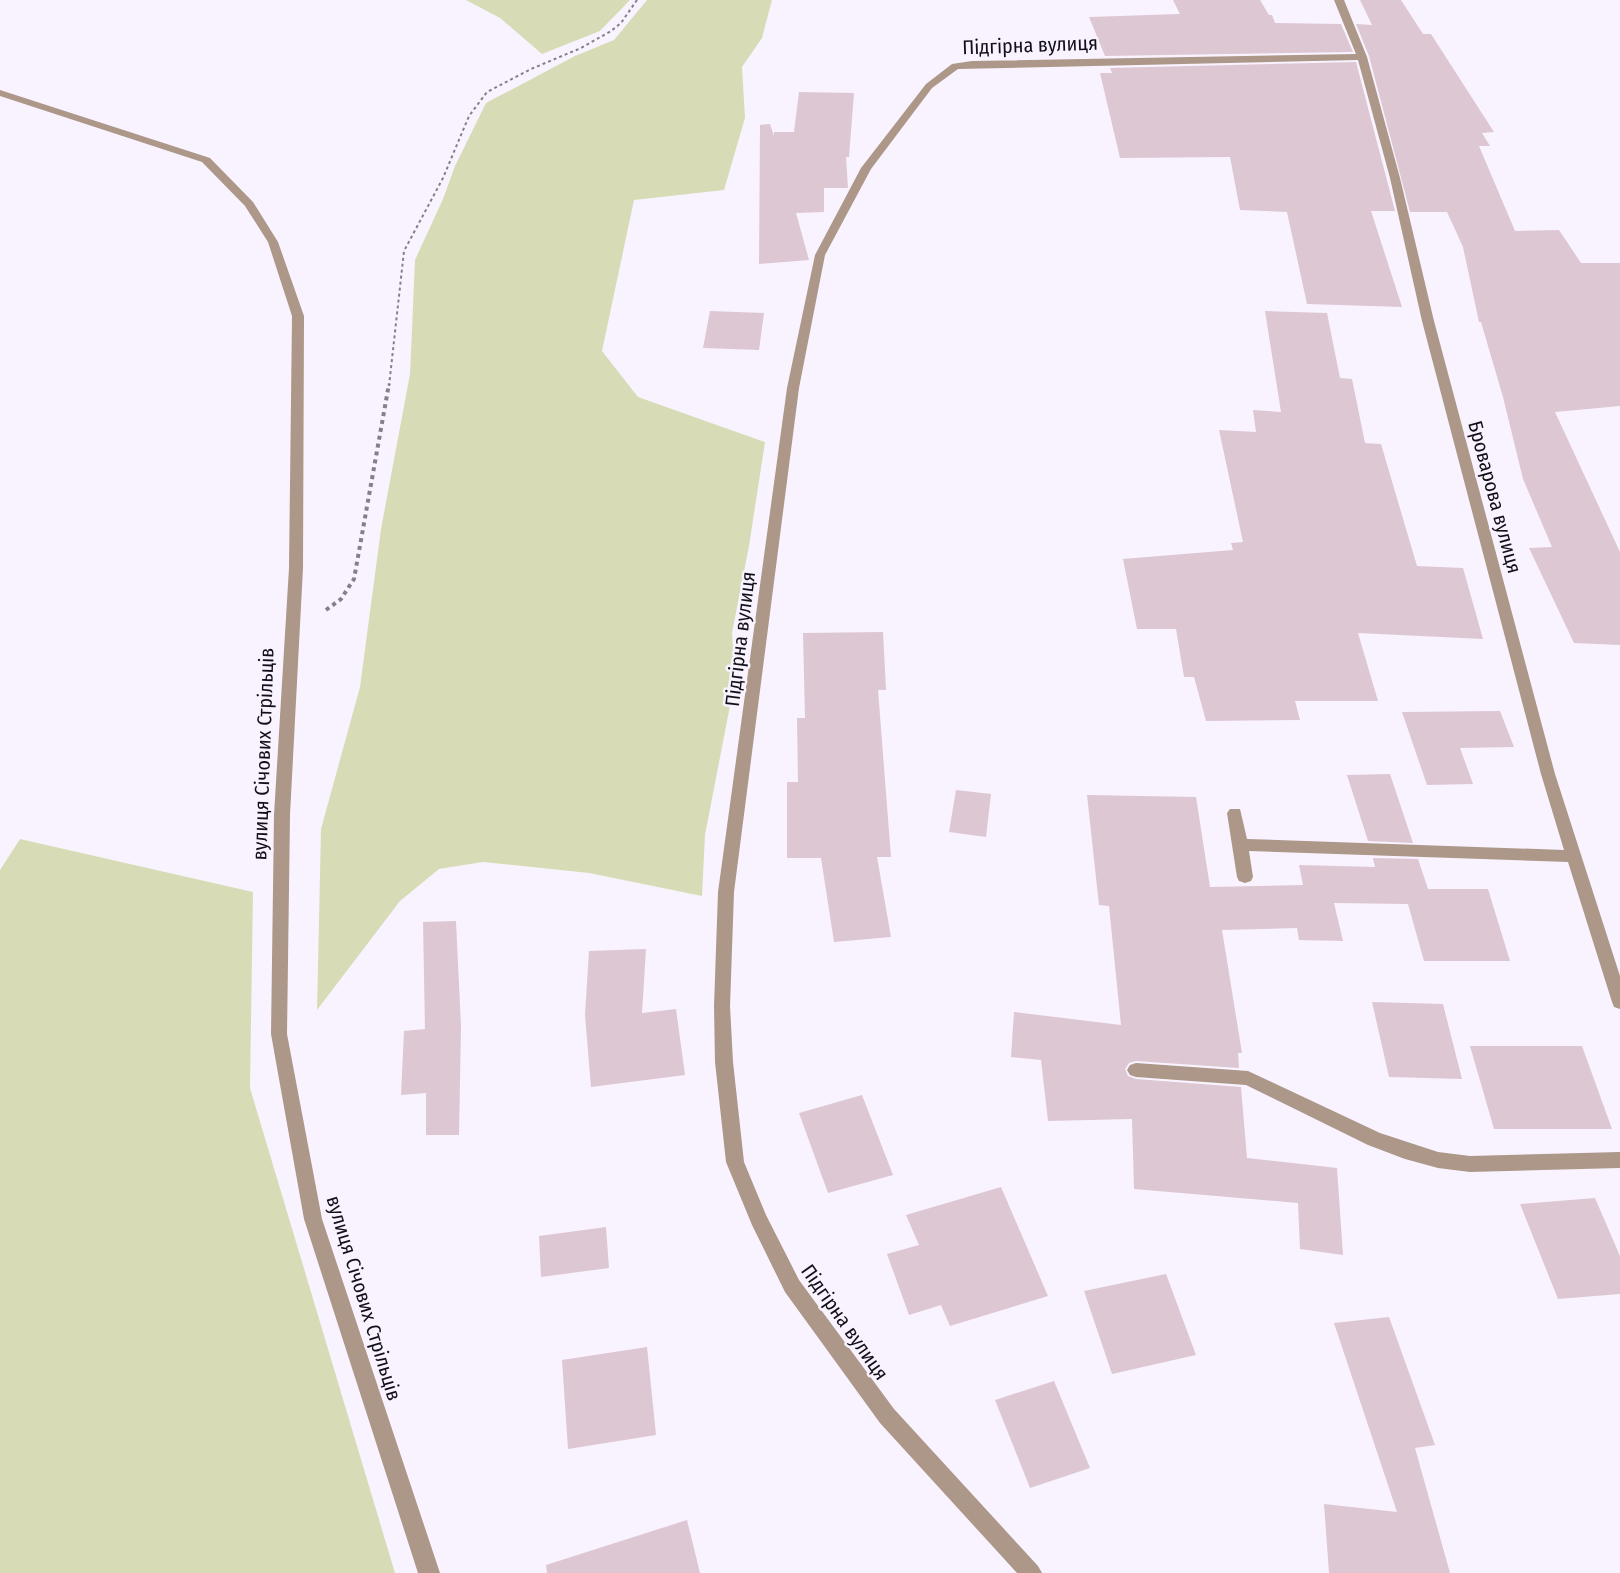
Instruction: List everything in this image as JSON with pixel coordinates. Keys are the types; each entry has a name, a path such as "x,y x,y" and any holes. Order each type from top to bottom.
{"street":[{"name":"Броварова вулиця","path":"1339,0 1362,57 1395,178 1431,333 1545,763 1620,1002"},
{"name":"Підгірна вулиця","path":"1031,1573 887,1416 792,1286 758,1219 735,1162 724,1062 722,1017 726,892 793,388 820,255 866,168 928,86 955,66 972,63 1362,57"},
{"name":"вулиця Січових Стрільців","path":"0,93 206,160 249,204 273,242 298,316 296,568 282,815 279,1034 313,1219 429,1573"},
{"path":"1235,813 1245,877"},
{"path":"1240,845 1574,856"},
{"path":"1136,1070 1248,1078 1290,1100 1374,1138 1405,1151 1438,1160 1470,1164 1620,1160"}],"path":[{"path":"292,622 328,609 341,599 354,579 388,394 404,251 443,178 469,116 487,92 611,31 621,22 637,0"}],"green space":[{"path":"466,0 630,0 600,31 542,54 500,18"},
{"path":"647,0 772,0 762,38 742,67 745,118 724,190 634,200 602,351 638,397 765,442 749,546 732,633 735,680 705,835 702,896 589,873 483,862 439,869 400,901 317,1010 321,829 360,687 381,529 410,374 415,260 443,199 455,166 486,103 575,56 614,40"},
{"path":"20,839 253,892 250,1088 395,1573 0,1573 0,870"}],"building":[{"path":"1173,0 1260,0 1269,15 1272,15 1275,23 1341,24 1353,52 1105,56 1089,17 1180,14"},
{"path":"1360,0 1401,0 1423,34 1431,34 1494,132 1482,133 1490,146 1479,146 1515,231 1559,230 1581,263 1620,263 1620,406 1555,412 1620,552 1620,645 1574,643 1529,548 1552,547 1523,479 1503,397 1481,322 1479,322 1463,247 1447,212 1410,212 1369,56 1356,24 1372,25"},
{"path":"1356,62 1395,211 1371,211 1402,307 1307,304 1287,212 1240,210 1230,157 1120,158 1100,73 1112,73 1110,68"},
{"path":"799,92 854,93 849,157 846,157 848,188 824,188 824,212 796,213 809,260 759,264 760,125 770,124 774,136 774,132 794,132"},
{"path":"710,311 764,313 759,350 703,348"},
{"path":"1265,311 1327,313 1340,378 1352,379 1365,443 1381,444 1417,566 1463,568 1483,639 1358,633 1378,701 1295,701 1300,720 1206,721 1194,677 1184,677 1176,629 1137,629 1123,559 1233,550 1231,543 1243,542 1219,430 1256,432 1253,410 1281,412"},
{"path":"883,632 886,690 878,690 891,857 877,857 891,937 834,942 821,858 787,858 787,782 798,782 797,718 805,718 803,633"},
{"path":"1500,711 1514,747 1460,748 1473,784 1427,785 1402,712"},
{"path":"1390,774 1413,843 1368,841 1347,775"},
{"path":"956,790 991,794 986,837 949,832"},
{"path":"1087,795 1196,797 1210,887 1303,885 1299,865 1375,867 1373,858 1418,859 1428,889 1488,889 1510,961 1424,961 1408,904 1334,903 1343,941 1299,940 1297,928 1222,930 1242,1053 1238,1053 1239,1068 1136,1061 1129,1063 1125,1069 1128,1076 1136,1079 1241,1087 1247,1158 1337,1168 1343,1255 1300,1249 1298,1203 1134,1189 1132,1119 1048,1121 1041,1060 1011,1057 1014,1012 1121,1025 1109,906 1099,905"},
{"path":"456,921 461,1026 459,1135 426,1135 426,1093 401,1095 404,1031 425,1029 423,922"},
{"path":"646,949 642,1013 676,1009 685,1075 591,1087 585,1015 589,951"},
{"path":"1372,1002 1443,1004 1462,1079 1389,1077"},
{"path":"1470,1046 1582,1046 1612,1129 1494,1129"},
{"path":"862,1095 893,1175 828,1193 799,1113"},
{"path":"1001,1187 1048,1296 950,1326 941,1305 909,1315 887,1254 919,1245 906,1215"},
{"path":"1595,1198 1620,1256 1620,1294 1558,1299 1520,1204"},
{"path":"606,1227 609,1268 541,1277 539,1236"},
{"path":"1166,1274 1196,1355 1112,1374 1084,1291"},
{"path":"1389,1317 1435,1445 1415,1448 1450,1573 1329,1573 1324,1504 1397,1512 1334,1323"},
{"path":"647,1347 656,1435 568,1449 562,1360"},
{"path":"1054,1381 1090,1468 1030,1488 995,1400"},
{"path":"687,1520 700,1573 547,1573 546,1565"}]}
